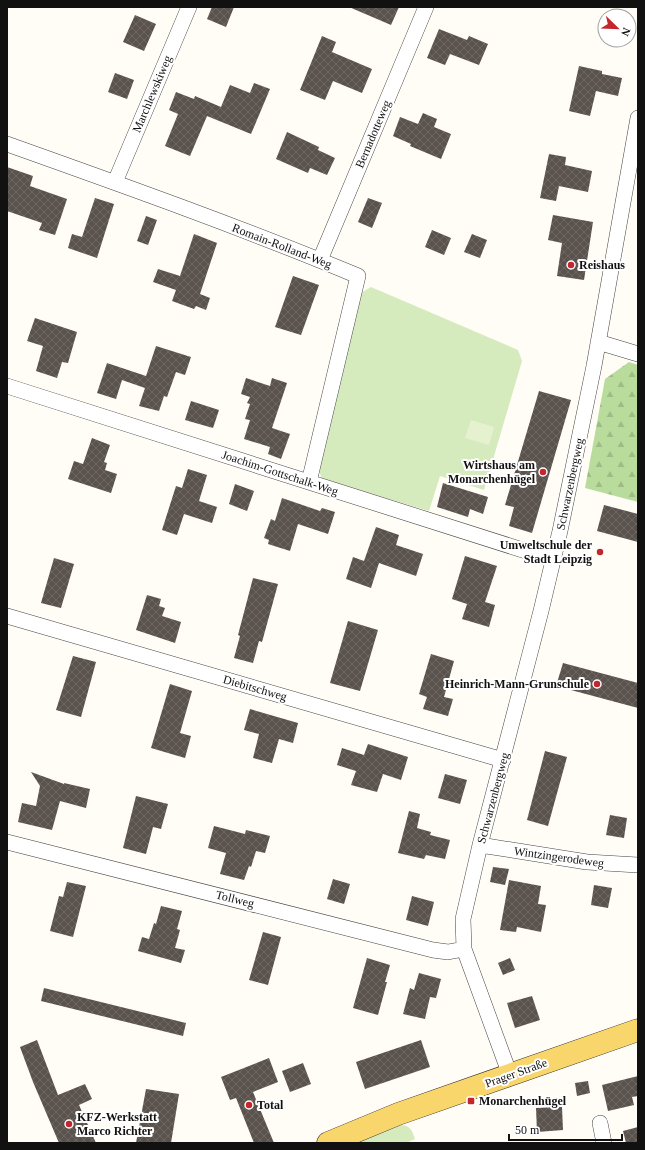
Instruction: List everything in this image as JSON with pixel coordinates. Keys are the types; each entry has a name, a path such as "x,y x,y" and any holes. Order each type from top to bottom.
{"main road":[{"name":"Prager Straße","path":"328,1143 398,1114 638,1030"}],"street":[{"name":"Marchlewskiweg","path":"115,182 188,7"},
{"name":"Bernadotteweg","path":"320,260 426,7"},
{"name":"Schwarzenbergweg","path":"510,1075 464,949 463,918 480,845 554,560 598,342 638,118"},
{"name":"Romain-Rolland-Weg","path":"7,144 115,182 320,260 358,276 309,482"},
{"path":"598,342 638,354"},
{"name":"Joachim-Gottschalk-Weg","path":"7,386 554,560"},
{"name":"Diebitschweg","path":"7,616 502,760"},
{"name":"Tollweg","path":"7,842 433,950 448,952 464,949"},
{"name":"Wintzingerodeweg","path":"480,845 588,862 638,865"},
{"path":"600,1123 604,1143"}],"green space":[{"path":"371,287 518,350 522,361 484,490 440,476 429,511 322,479 318,468 361,293"},
{"path":"629,362 638,365 638,502 585,488 605,379"},
{"path":"471,420 494,427 489,445 465,438"},
{"path":"400,1125 408,1127 413,1133 415,1139 406,1143 358,1143"}],"building":[{"path":"212,7 234,7 226,27 207,19"},
{"path":"349,7 399,7 391,25"},
{"path":"135,15 156,24 144,51 123,42"},
{"path":"439,29 467,40 469,36 488,44 479,65 450,54 445,65 427,58"},
{"path":"322,36 336,42 332,52 372,69 362,93 333,81 325,100 300,90"},
{"path":"579,66 602,71 602,74 622,78 618,96 596,91 590,116 569,111"},
{"path":"115,73 134,80 127,99 108,92"},
{"path":"254,83 270,89 251,134 207,116 190,156 165,146 178,114 169,110 176,92 194,99 195,96 221,107 230,85 250,93"},
{"path":"423,113 437,119 434,127 451,134 441,159 410,146 411,144 393,136 400,117 418,124"},
{"path":"287,132 319,147 318,150 335,158 327,175 310,168 308,173 276,159"},
{"path":"549,154 566,157 565,165 592,171 588,192 559,186 556,201 540,198"},
{"path":"7,167 33,176 30,186 67,199 55,235 39,230 42,223 7,211"},
{"path":"95,198 114,204 97,258 68,248 72,234 82,237"},
{"path":"368,198 382,203 372,228 358,222"},
{"path":"553,215 593,222 584,280 557,276 562,243 548,240"},
{"path":"146,216 157,220 148,245 137,241"},
{"path":"432,230 451,238 444,255 425,247"},
{"path":"194,234 217,243 200,294 210,298 206,310 196,306 194,309 172,301 176,290 153,282 158,269 180,276"},
{"path":"472,234 487,240 480,258 464,252"},
{"path":"293,276 319,285 301,335 275,327"},
{"path":"35,318 77,332 68,363 62,362 57,378 36,371 43,346 27,341"},
{"path":"156,346 191,357 185,375 176,372 167,397 164,396 159,411 139,406 145,388 122,380 116,399 97,393 107,363 146,376"},
{"path":"246,378 270,386 272,378 287,383 272,428 290,434 281,459 268,454 270,447 244,439 250,420 245,419 250,404 247,403 250,397 241,394"},
{"path":"539,391 571,400 532,533 509,526 514,507 505,505"},
{"path":"191,401 219,410 213,428 185,420"},
{"path":"92,438 110,445 104,462 107,463 105,470 117,474 111,493 68,479 74,461 83,464"},
{"path":"188,469 207,475 199,501 217,507 212,523 184,514 177,535 162,530 176,486 182,488"},
{"path":"443,483 488,497 483,514 470,509 468,517 437,507"},
{"path":"235,484 254,491 247,511 229,504"},
{"path":"282,498 320,511 322,508 335,512 328,534 298,524 290,551 268,544 269,540 264,538 271,519 275,521"},
{"path":"604,505 638,514 638,542 597,531"},
{"path":"376,527 399,535 396,545 423,554 416,576 379,563 371,588 346,579 353,557 364,561"},
{"path":"465,556 497,566 485,602 495,605 489,627 462,619 467,604 452,599"},
{"path":"54,558 74,564 61,608 41,603"},
{"path":"253,578 278,584 262,642 259,641 253,663 234,658 240,636 238,635"},
{"path":"147,595 161,599 159,606 165,608 162,616 181,622 175,643 136,630"},
{"path":"348,621 378,630 360,691 330,683"},
{"path":"431,654 454,661 444,697 453,699 448,716 423,709 427,697 419,694"},
{"path":"73,656 96,662 81,717 56,710"},
{"name":"Heinrich-Mann-Grunschule","path":"563,663 638,683 638,708 556,686"},
{"path":"170,684 192,691 180,733 191,736 185,758 151,748"},
{"path":"250,709 298,723 293,743 279,739 272,763 253,758 259,734 244,730"},
{"path":"368,744 408,757 401,780 383,774 377,792 351,785 356,771 337,765 342,748 364,755"},
{"path":"545,751 567,757 548,826 527,820"},
{"path":"31,772 64,784 90,789 86,808 60,801 52,830 18,822 22,803 36,806 40,786"},
{"path":"445,774 467,780 460,804 438,798"},
{"path":"136,796 168,804 161,829 153,827 146,854 123,848"},
{"path":"409,811 420,814 417,828 431,832 430,835 450,840 445,859 426,855 424,859 398,853"},
{"path":"610,815 627,818 624,838 606,835"},
{"path":"214,826 245,834 246,830 270,836 265,853 256,851 251,867 249,866 244,880 220,874 226,853 208,848"},
{"path":"493,867 509,869 505,885 490,882"},
{"path":"333,879 350,884 344,904 327,899"},
{"path":"509,880 541,886 538,904 546,905 541,932 517,927 516,932 500,930"},
{"path":"67,882 86,886 73,937 50,931 59,896 63,897"},
{"path":"594,885 612,888 608,908 591,905"},
{"path":"412,896 434,902 428,926 406,920"},
{"path":"161,906 182,911 177,929 180,930 175,948 185,950 181,963 138,951 142,937 149,939 154,923 156,924"},
{"path":"263,932 281,937 268,985 249,980"},
{"path":"367,958 390,965 378,1015 353,1008"},
{"path":"510,958 515,970 503,975 498,963"},
{"path":"419,973 441,979 436,998 430,997 425,1019 403,1014 410,988 414,990"},
{"path":"44,988 186,1023 183,1036 41,1001"},
{"path":"532,996 540,1020 515,1028 507,1003"},
{"name":"KFZ-Werkstatt Marco Richter","path":"37,1040 58,1095 85,1084 92,1099 79,1105 96,1143 59,1143 20,1047"},
{"path":"421,1040 430,1067 365,1089 356,1062"},
{"name":"Total","path":"269,1058 278,1082 253,1092 274,1143 254,1143 236,1098 230,1100 221,1077"},
{"name":"Total","path":"303,1063 311,1084 290,1092 282,1071"},
{"path":"638,1076 638,1096 632,1097 634,1105 608,1111 602,1085"},
{"path":"588,1081 590,1093 577,1096 575,1083"},
{"path":"146,1089 179,1094 171,1143 136,1143"},
{"path":"562,1107 563,1130 537,1132 536,1108"},
{"path":"638,1127 638,1143 626,1143 623,1131"}],"place":[{"name":"Reishaus","path":"571,265"},
{"name":"Wirtshaus am Monarchenhügel","path":"543,472"},
{"name":"Umweltschule der Stadt Leipzig","path":"600,552"},
{"name":"Heinrich-Mann-Grunschule","path":"597,684"},
{"name":"Monarchenhügel","path":"471,1101"},
{"name":"Total","path":"249,1105"},
{"name":"KFZ-Werkstatt Marco Richter","path":"69,1124"}]}
